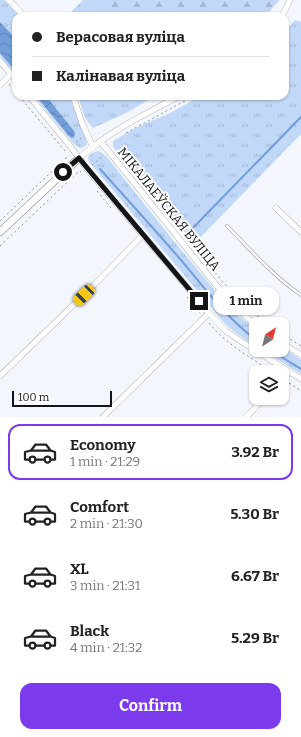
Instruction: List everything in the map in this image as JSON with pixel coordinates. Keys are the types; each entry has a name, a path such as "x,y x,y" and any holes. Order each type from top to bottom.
{"street":[{"path":"9,0 20,12"},
{"path":"284,12 290,0"},
{"path":"0,61 11,74 0,85"},
{"path":"32,100 143,235 226,331 301,379"},
{"path":"74,100 82,123 93,147"},
{"path":"0,232 79,158 100,141 172,100"},
{"name":"МІКАЛАЕЎСКАЯ ВУЛІЦА","path":"100,141 222,293 249,319"},
{"path":"276,208 301,232"},
{"path":"0,376 143,235"},
{"path":"103,417 209,313"},
{"path":"289,347 301,355"},
{"path":"246,417 258,405"}],"lane":[{"path":"227,226 279,277 301,295"}],"path":[{"path":"21,100 65,151"},
{"path":"125,133 187,100"},
{"path":"0,246 79,171 84,172 108,151"},
{"path":"0,221 67,157"},
{"path":"212,269 230,291 257,317"},
{"path":"289,338 301,346"},
{"path":"289,384 301,391"}],"green space":[{"path":"0,0 4,0 16,12 12,12 12,70 0,56"},
{"path":"83,0 93,0 104,12 71,12"},
{"path":"93,0 279,0 269,12 104,12"},
{"path":"295,20 301,22 301,134 194,244 113,147 113,141 194,100 289,100 289,27"},
{"path":"37,100 71,100 87,145 81,148 73,143"},
{"path":"79,100 149,100 124,114 93,128 85,118"},
{"path":"99,151 106,156 233,312 249,324 249,342 226,325 90,163 88,158 94,152"},
{"path":"289,352 301,360 301,374 289,367 289,365 273,357 289,357"}],"water":[{"path":"0,22 12,35 12,67 0,53"},
{"path":"39,100 49,100 74,131 74,137 72,138"}],"waterway":[{"path":"187,234 301,117"},
{"path":"100,169 181,260 216,302 249,334"},
{"path":"281,357 301,369"}],"route":[{"path":"63,172 79,158 199,301"}]}
